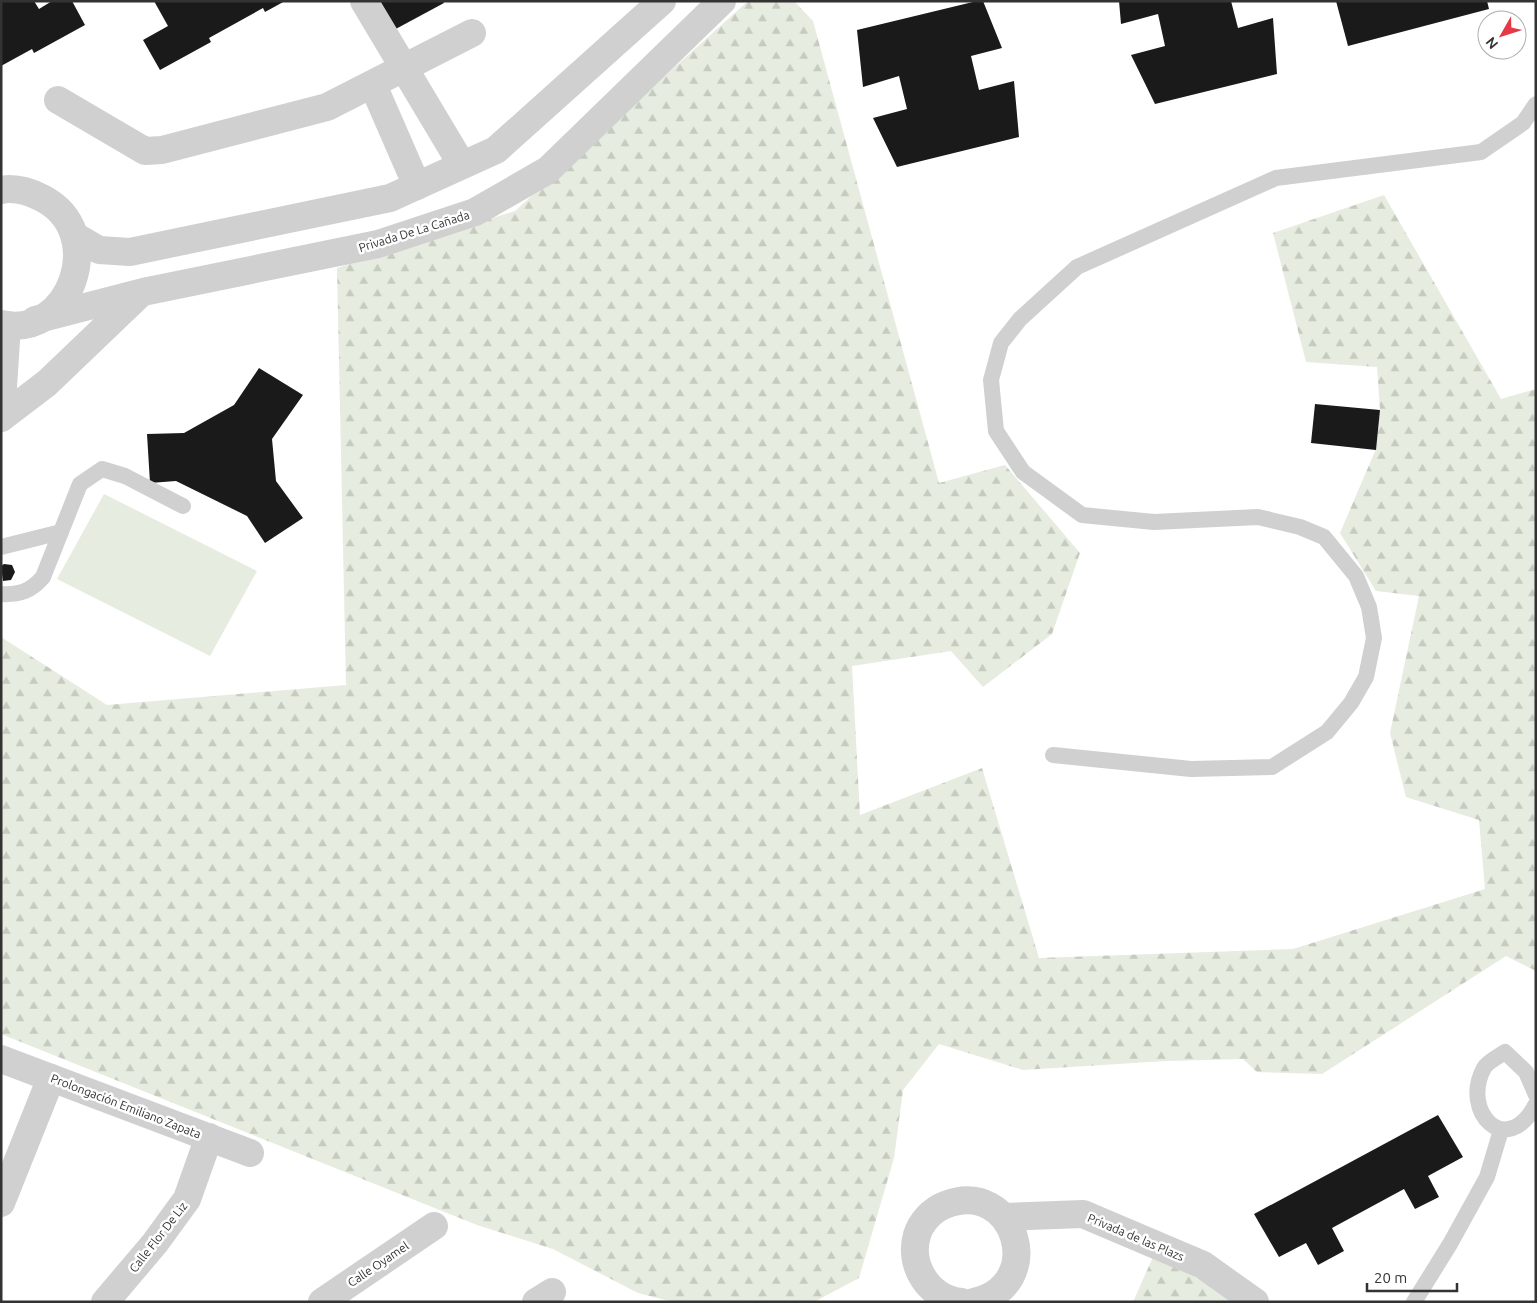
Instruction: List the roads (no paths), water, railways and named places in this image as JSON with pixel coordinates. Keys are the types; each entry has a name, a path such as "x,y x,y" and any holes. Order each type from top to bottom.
{"street":[{"path":"364,1 462,165"},
{"path":"75,236 100,250 130,252 390,198 496,150 662,1"},
{"name":"Privada De La Cañada","path":"4,324 35,320 143,292 378,244 475,212 548,170 722,1"},
{"path":"58,100 145,152 162,150 327,107 405,69 472,33"},
{"path":"373,85 417,186"},
{"path":"1,190 30,192 50,202 66,218 75,236 78,262 74,281 65,298 52,311 35,320"},
{"path":"1,418 46,383 143,292"},
{"path":"1,418 4,324"},
{"name":"Prolongación Emiliano Zapata","path":"1,1059 250,1153"},
{"path":"1,1203 51,1078"},
{"name":"Calle Flor De Liz","path":"105,1302 155,1243 187,1199 209,1137"},
{"path":"961,1302 938,1294 926,1283 918,1268 915,1251 918,1234 926,1219 940,1207 956,1201 973,1200 990,1206 1004,1217 1013,1231 1017,1246 1016,1263 1010,1278 999,1291 985,1299 974,1302"},
{"name":"Privada de las Plazs","path":"1004,1217 1083,1214 1203,1265 1255,1302"},
{"name":"Calle Oyamel","path":"322,1302 434,1226"}],"lane":[{"path":"1053,755 1191,769 1272,767 1327,732 1351,704 1366,677 1374,638 1369,608 1356,576 1324,537 1300,527 1258,517 1154,522 1082,514 1022,472 996,431 991,380 1001,343 1020,319 1054,285 1077,267 1276,178 1481,152 1524,123 1536,104"},
{"path":"1,594 15,595 33,588 42,576 80,484 102,469 125,476 183,506"},
{"path":"1,547 60,532"},
{"path":"1536,1095 1526,1072 1505,1052 1484,1067 1479,1083 1477,1104 1486,1121 1500,1130 1513,1129 1528,1119 1536,1104"},
{"path":"1414,1302 1450,1244 1487,1177 1500,1130"}]}
